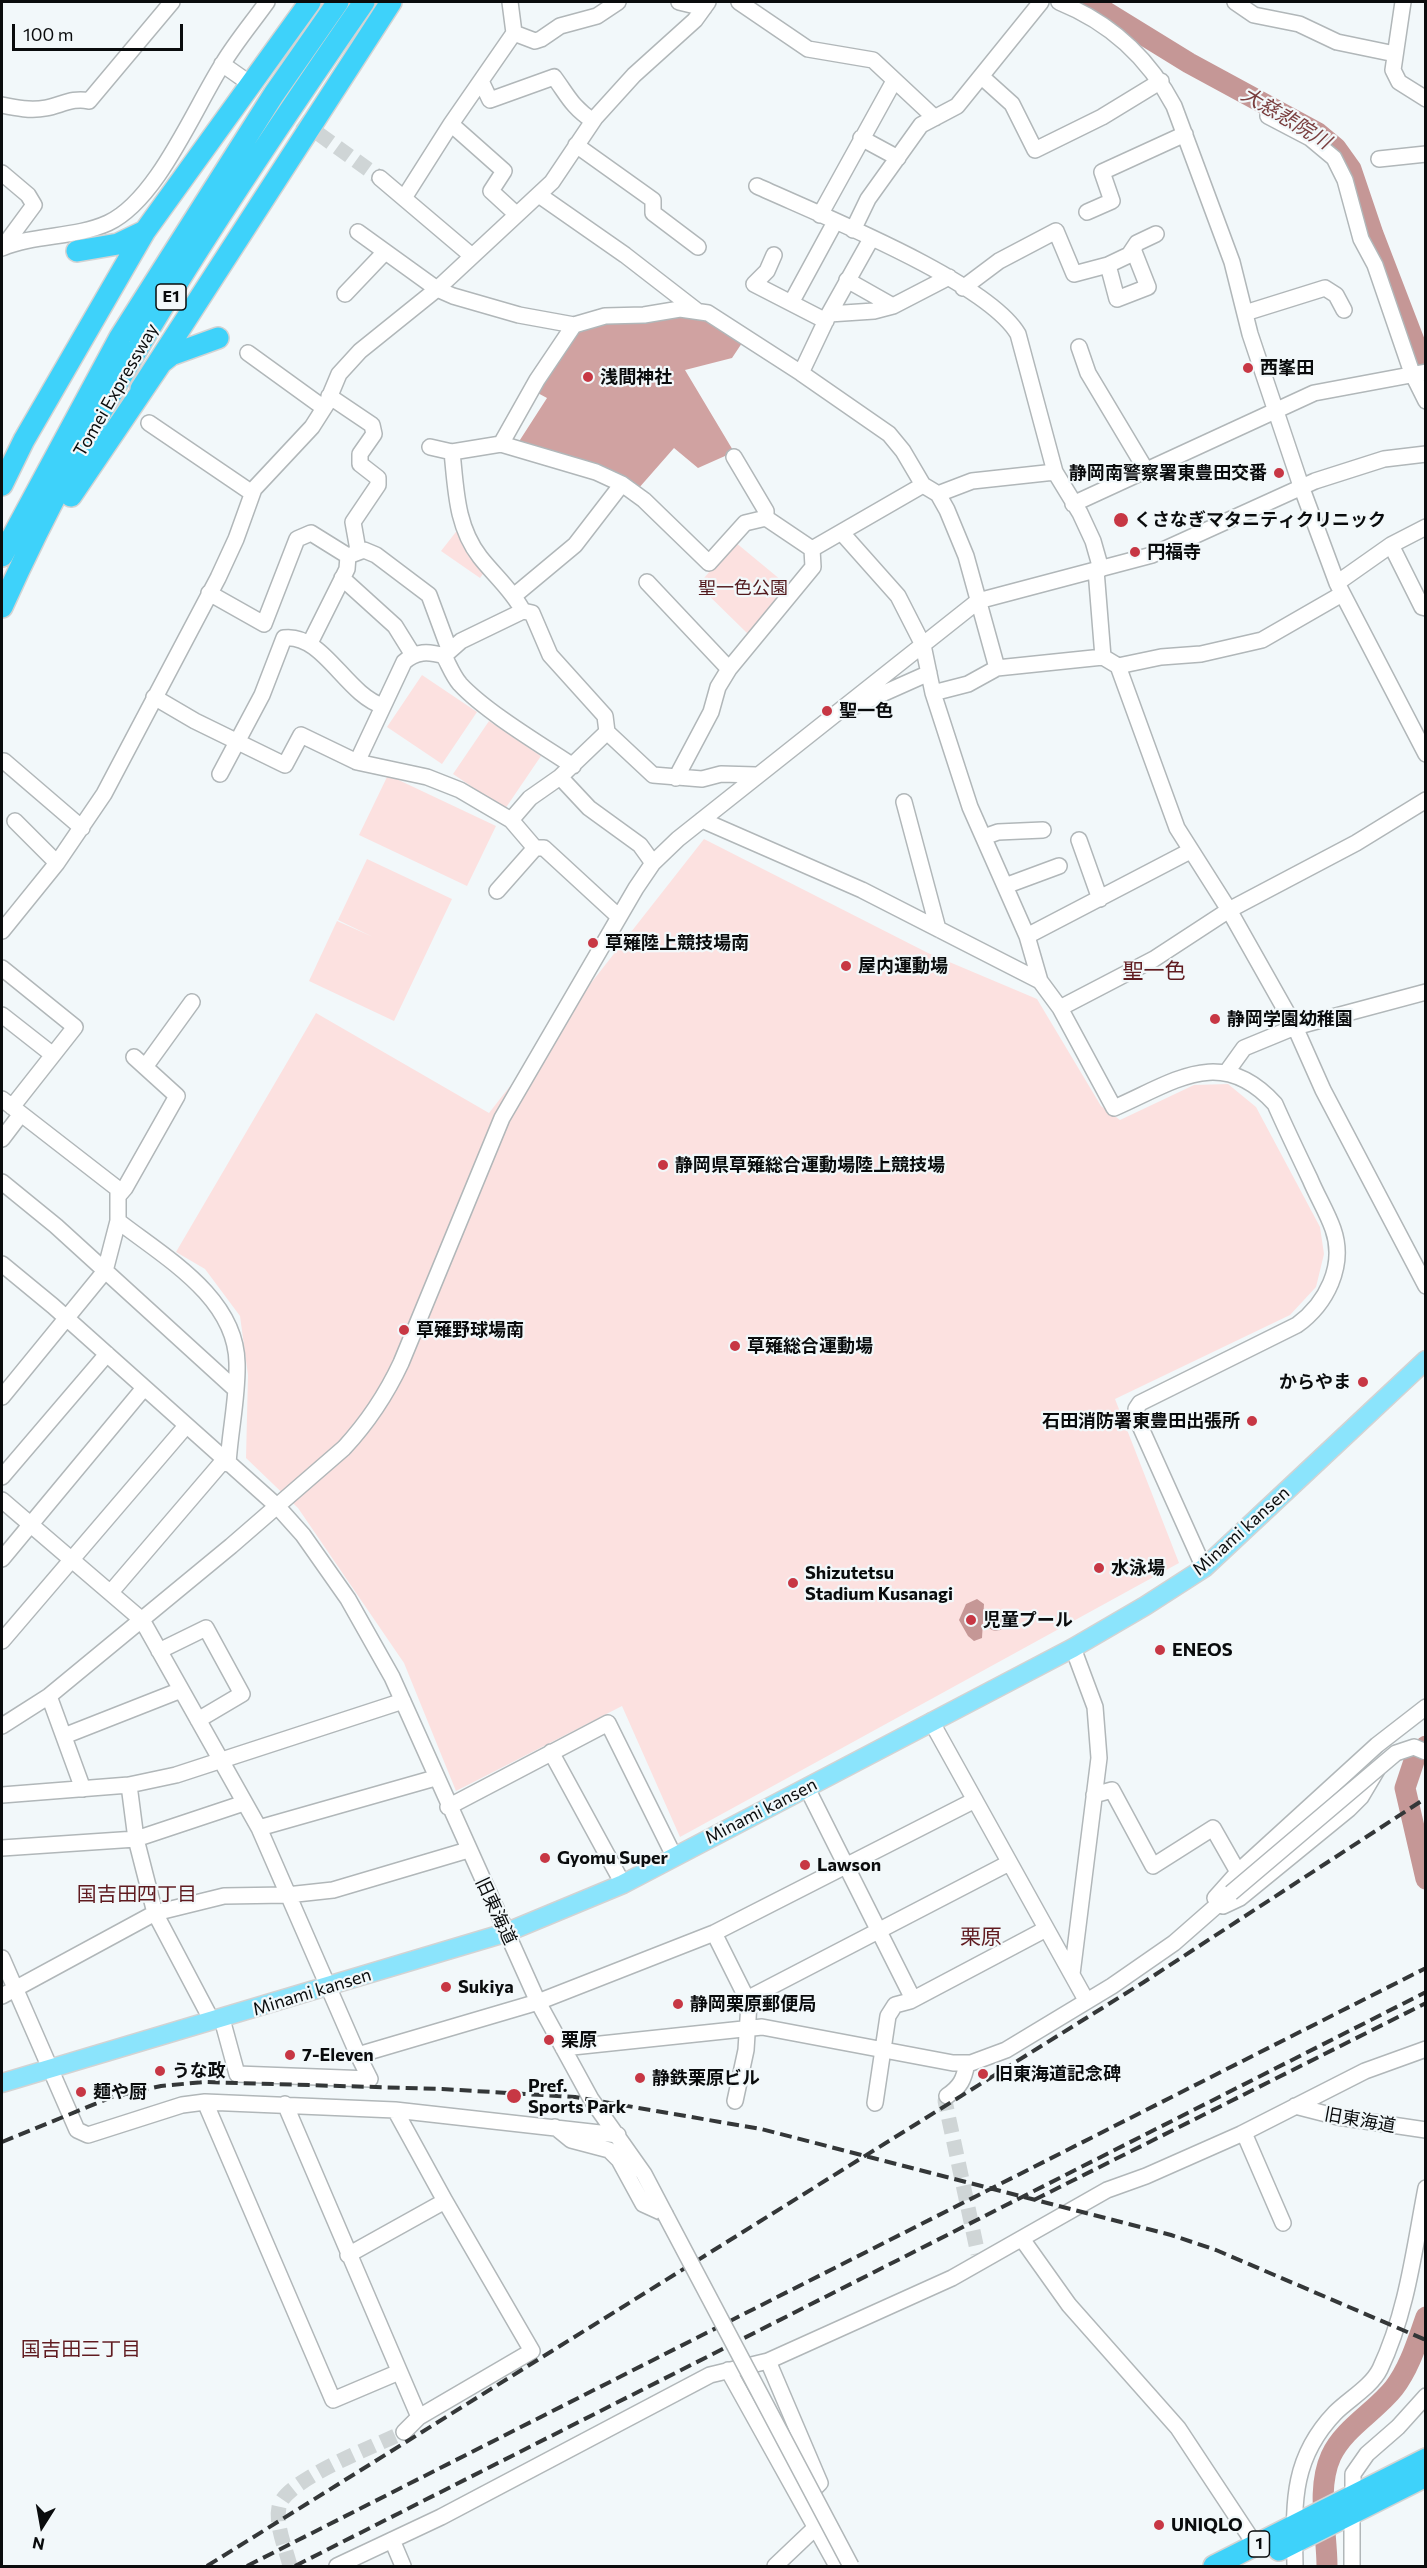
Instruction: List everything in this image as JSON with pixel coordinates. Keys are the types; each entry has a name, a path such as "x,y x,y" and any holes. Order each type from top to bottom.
{"highway":[{"path":"2,485 24,440 145,231 310,2"},
{"name":"Tomei Expressway","path":"2,556 120,337 274,94 338,2"},
{"name":"Tomei Expressway","path":"2,609 82,449 140,347 302,91 364,2"},
{"path":"2,609 85,473 391,2"},
{"path":"77,251 118,244 145,231"},
{"path":"141,388 171,354 218,338"},
{"name":"1","path":"1247,2566 1299,2531 1350,2505 1425,2459"},
{"name":"1","path":"1350,2505 1425,2476"},
{"name":"1","path":"1214,2566 1256,2546 1299,2531"}],"main road":[{"name":"Minami kansen","path":"2,2083 327,1988 505,1933 623,1884 1073,1648 1204,1568 1425,1360"}],"street":[{"path":"2,105 24,109 44,108 80,99 89,101 172,2"},
{"path":"2,248 34,238 88,230 106,224 132,207 151,184 222,64 267,2"},
{"path":"404,198 451,124 514,33 510,2"},
{"path":"514,33 535,41 560,26 597,16 618,2"},
{"path":"678,2 706,5"},
{"path":"739,2 808,49 873,60 935,117"},
{"path":"853,230 868,199 921,125 957,106 1041,2"},
{"path":"1059,2 1108,27 1135,50 1161,81 1174,106 1233,262 1250,334 1301,486 1340,589 1425,754"},
{"path":"1235,2 1254,15 1276,22 1299,24 1336,42 1395,54"},
{"path":"1403,2 1394,70 1399,82 1425,99"},
{"path":"2,931 57,863 112,780 236,538 252,493 312,427 339,374 360,351 436,289 538,195 560,172 593,121 634,75 667,48 706,5"},
{"path":"222,64 242,78"},
{"path":"481,81 490,100 554,77 565,92 567,100 593,121"},
{"path":"982,77 1012,104 1035,150 1102,117 1161,81"},
{"path":"820,215 894,81"},
{"path":"1268,116 1310,138 1334,158 1345,180 1361,239 1375,265 1419,372 1425,401"},
{"path":"451,124 504,171 491,191 516,214"},
{"path":"1087,212 1112,201 1102,172 1185,134"},
{"path":"861,138 897,158"},
{"path":"576,145 653,200 653,213 698,247"},
{"path":"1379,159 1425,154"},
{"path":"2,173 28,195 34,206 2,248"},
{"path":"380,178 472,256"},
{"path":"757,186 949,277 1010,320 1018,334 1055,472 1080,513 1093,541 1099,569 1103,657"},
{"path":"538,195 625,255 696,311"},
{"path":"791,303 835,222"},
{"path":"963,288 999,261 1056,231 1074,274 1108,265 1129,255 1137,243 1156,234"},
{"path":"358,232 384,254 436,289 519,315 574,325 605,316 644,315 680,309 708,313 801,373 889,434 903,451 923,485 938,494 960,538 998,668"},
{"path":"801,373 827,318 871,239"},
{"path":"1108,265 1117,299 1148,287 1133,249"},
{"path":"345,294 384,254"},
{"path":"774,255 767,271 754,284 827,318 893,306 949,277"},
{"path":"847,280 893,306"},
{"path":"1245,313 1324,288 1336,295 1344,310"},
{"path":"501,444 537,380 574,325"},
{"path":"1079,347 1088,373 1146,470"},
{"path":"248,353 326,402 372,424 374,434 360,454 360,464 378,478 378,485 353,522 353,553 310,643"},
{"path":"1073,504 1314,393 1419,372"},
{"path":"149,423 252,493"},
{"path":"429,447 453,452 501,444 596,472 622,484 644,500 709,563 745,523 766,518 812,549"},
{"path":"453,452 457,507 465,531 478,555 515,595 523,610 532,613 550,655 605,716 607,732 653,775 702,780 721,774 756,775"},
{"path":"2,1726 50,1696 142,1620 345,1448 367,1424 384,1397 502,1118 653,863 756,775 978,601 1175,546 1301,486 1384,459 1425,454"},
{"path":"734,457 766,511 766,518"},
{"path":"938,494 972,481 1055,472"},
{"path":"515,595 575,544 622,484"},
{"path":"812,549 923,485"},
{"path":"1118,666 1161,657 1201,654 1262,640 1340,589 1391,545 1425,526"},
{"path":"209,593 264,624 297,539 310,533 353,553 376,555 429,595 446,652 460,684 528,737 573,766"},
{"path":"842,533 898,596 923,645 933,693 970,807 1027,936 1040,981 1059,1008 1114,1108 1195,1073 1212,1070 1244,1078 1263,1091 1275,1104 1334,1231 1336,1254 1334,1277 1325,1297 1311,1314 1297,1325 1140,1403 1136,1409 1136,1418 1204,1568"},
{"path":"1391,545 1422,608 1425,608"},
{"path":"676,778 711,712 718,687 729,669 813,567 812,549"},
{"path":"342,578 395,626 412,655"},
{"path":"646,582 729,669"},
{"path":"357,762 404,662 412,655 446,652 523,610"},
{"path":"220,774 269,681 284,638 310,643 364,698 383,706"},
{"path":"933,693 968,684 998,668 1103,657 1118,666 1178,828 1229,910 1295,1027 1323,1090 1425,1286"},
{"path":"843,708 855,706 929,673"},
{"path":"154,697 195,721 285,765 301,735 357,762 427,777 460,790 511,820 536,848"},
{"path":"511,820 530,798 573,766 607,732"},
{"path":"4,761 82,828"},
{"path":"560,777 589,808 640,845 653,863"},
{"path":"1059,1008 1154,959 1229,910 1356,843 1425,800"},
{"path":"904,802 938,929"},
{"path":"15,820 57,863"},
{"path":"702,820 862,890 1040,981"},
{"path":"984,837 998,832 1043,830"},
{"path":"1079,840 1100,899"},
{"path":"497,891 536,848 544,848 619,917"},
{"path":"1027,936 1190,850"},
{"path":"1005,886 1059,866"},
{"path":"2,905 13,916"},
{"path":"2,968 75,1027 11,1107 2,1139"},
{"path":"1226,1073 1244,1048 1295,1027 1425,992"},
{"path":"119,1195 177,1096 140,1062 192,1002"},
{"path":"2,1014 53,1055"},
{"path":"2,1397 105,1271 118,1221 119,1195 118,1189 11,1107"},
{"path":"2,1182 56,1226 235,1389"},
{"path":"111,1592 226,1462 235,1389 236,1347 230,1329 215,1301 118,1221"},
{"name":"旧東海道","path":"5,1273 68,1319 277,1506 303,1535 348,1599 392,1677 448,1807 538,2002 591,2099 644,2174 851,2566"},
{"path":"2,1477 107,1354"},
{"path":"2,1559 144,1388"},
{"path":"2,1641 186,1426"},
{"path":"2,1500 142,1620 259,1828 327,1988 370,2079 237,2074 217,2020 155,1913 135,1839 129,1785"},
{"path":"159,1651 206,1628 242,1694 198,1720"},
{"path":"1072,1974 1098,1758 1095,1707 1073,1648"},
{"path":"64,1736 181,1690"},
{"path":"50,1696 83,1789"},
{"path":"2,1795 129,1785 176,1775 403,1701"},
{"path":"1196,1924 1238,1872 1355,1766 1425,1707"},
{"path":"931,1721 1086,2000"},
{"path":"1196,1924 1240,1898 1349,1809 1371,1781 1406,1722"},
{"path":"448,1807 608,1723 674,1856"},
{"path":"563,2048 748,2028 776,2029 967,2063 1006,2050 1148,1962 1196,1924 1396,1753 1414,1747 1425,1752"},
{"path":"551,1752 623,1884"},
{"path":"1355,1766 1364,1762 1371,1765 1371,1781"},
{"path":"259,1828 435,1778"},
{"path":"807,1788 913,1999"},
{"path":"1095,1795 1112,1790 1153,1866 1213,1828 1238,1872"},
{"path":"358,2055 538,2002 714,1933 975,1800"},
{"path":"2,1848 135,1839 244,1803"},
{"path":"8,1994 155,1913 224,1896 287,1895 333,1890 468,1851"},
{"path":"747,1999 1009,1863"},
{"path":"875,2103 891,2010 896,2005 913,1999 1046,1929"},
{"path":"714,1933 747,1999 748,2028 735,2101"},
{"path":"2,1958 8,1994 50,2069 77,2130 88,2135 182,2105 205,2102 395,2110 618,2135"},
{"path":"337,2566 392,2540 710,2375 768,2361 952,2278 1107,2190 1146,2176 1244,2133 1365,2071 1425,2049"},
{"path":"947,2096 959,2087 964,2078 967,2063"},
{"path":"205,2102 333,2400 399,2372"},
{"path":"285,2104 418,2416"},
{"name":"旧東海道","path":"1295,2106 1338,2117 1425,2130"},
{"path":"395,2110 532,2351 418,2416 404,2432"},
{"path":"555,2127 571,2140 609,2150 619,2160 643,2204 665,2214"},
{"path":"1244,2133 1282,2223"},
{"path":"1295,2566 1299,2531 1297,2476 1311,2445 1334,2414 1378,2372 1404,2310 1425,2188"},
{"path":"348,2254 445,2201"},
{"path":"1023,2239 1069,2305 1178,2428 1256,2546"},
{"path":"918,2293 915,2286 978,2254"},
{"path":"768,2361 820,2483 801,2503"},
{"path":"728,2370 837,2566"},
{"path":"1352,2566 1350,2505 1353,2474 1367,2454 1398,2427 1425,2396"},
{"path":"775,2566 815,2528"},
{"path":"392,2540 403,2566"}],"green space":[{"path":"459,528 485,571 480,578 441,551"},
{"name":"聖一色公園","path":"735,542 787,585 748,634 698,585"},
{"path":"422,675 477,712 442,764 387,727"},
{"path":"489,721 541,756 505,809 453,774"},
{"path":"388,775 496,826 467,886 359,835"},
{"name":"草薙総合運動場","path":"704,839 928,953 1037,999 1101,1106 1120,1120 1194,1085 1228,1084 1256,1107 1320,1227 1324,1254 1316,1287 1290,1315 1115,1399 1179,1563 680,1837 622,1706 456,1791 404,1663 298,1508 246,1458 248,1375 240,1316 205,1269 176,1252 316,1013 489,1113"},
{"path":"367,859 452,899 394,1021 309,981 337,921 373,937 338,920"}],"shaded area":[{"path":"701,315 744,340 732,358 685,370 734,452 698,468 674,448 638,489 518,443 547,398 534,391 580,327 616,320"},
{"name":"児童プール","path":"977,1599 984,1604 982,1638 974,1641 968,1636 959,1620 966,1604"},
{"name":"児童プール","path":"996,1611 1003,1614 1006,1621 1003,1628 996,1631 989,1628 986,1621 989,1614"}],"waterway":[{"name":"大慈悲院川","path":"1090,2 1189,63 1318,133 1336,148 1351,169 1373,234 1426,372"},
{"path":"1426,1746 1416,1755 1405,1788 1426,1879"},
{"path":"1327,2566 1323,2496 1331,2456 1344,2437 1386,2397 1400,2380 1413,2354 1426,2317"}],"tunnel":[{"path":"244,80 380,178"},
{"path":"947,2096 945,2101 978,2254"},
{"path":"290,2566 278,2521 279,2507 285,2497 297,2486 334,2464 404,2432"}],"railway":[{"path":"207,2566 1144,1982 1426,1798"},
{"path":"247,2566 1426,1968"},
{"path":"295,2566 1426,1992"},
{"path":"1034,2200 1426,2003"},
{"path":"2,2142 112,2097 161,2086 204,2082 442,2089 575,2097 761,2129 1171,2235 1216,2250 1426,2340"}],"place":[{"name":"西峯田","path":"1248,368"},
{"name":"浅間神社","path":"588,377"},
{"name":"静岡南警察署東豊田交番","path":"1279,473"},
{"name":"くさなぎマタニティクリニック","path":"1121,520"},
{"name":"円福寺","path":"1135,552"},
{"name":"聖一色","path":"827,711"},
{"name":"草薙陸上競技場南","path":"593,943"},
{"name":"屋内運動場","path":"846,966"},
{"name":"静岡学園幼稚園","path":"1215,1019"},
{"name":"静岡県草薙総合運動場陸上競技場","path":"663,1165"},
{"name":"草薙野球場南","path":"404,1330"},
{"name":"草薙総合運動場","path":"735,1346"},
{"name":"からやま","path":"1363,1382"},
{"name":"石田消防署東豊田出張所","path":"1252,1421"},
{"name":"水泳場","path":"1099,1568"},
{"name":"Shizutetsu Stadium Kusanagi","path":"793,1583"},
{"name":"児童プール","path":"971,1620"},
{"name":"ENEOS","path":"1160,1650"},
{"name":"Gyomu Super","path":"545,1858"},
{"name":"Lawson","path":"805,1865"},
{"name":"Sukiya","path":"446,1987"},
{"name":"静岡栗原郵便局","path":"678,2004"},
{"name":"栗原","path":"549,2040"},
{"name":"7-Eleven","path":"290,2055"},
{"name":"うな政","path":"160,2071"},
{"name":"旧東海道記念碑","path":"983,2074"},
{"name":"静鉄栗原ビル","path":"640,2078"},
{"name":"麺や厨","path":"81,2092"},
{"name":"Pref. Sports Park","path":"514,2096"},
{"name":"UNIQLO","path":"1159,2525"}],"district":[{"name":"聖一色","path":"1154,971"},
{"name":"国吉田四丁目","path":"137,1894"},
{"name":"栗原","path":"981,1937"},
{"name":"国吉田三丁目","path":"81,2349"}]}
